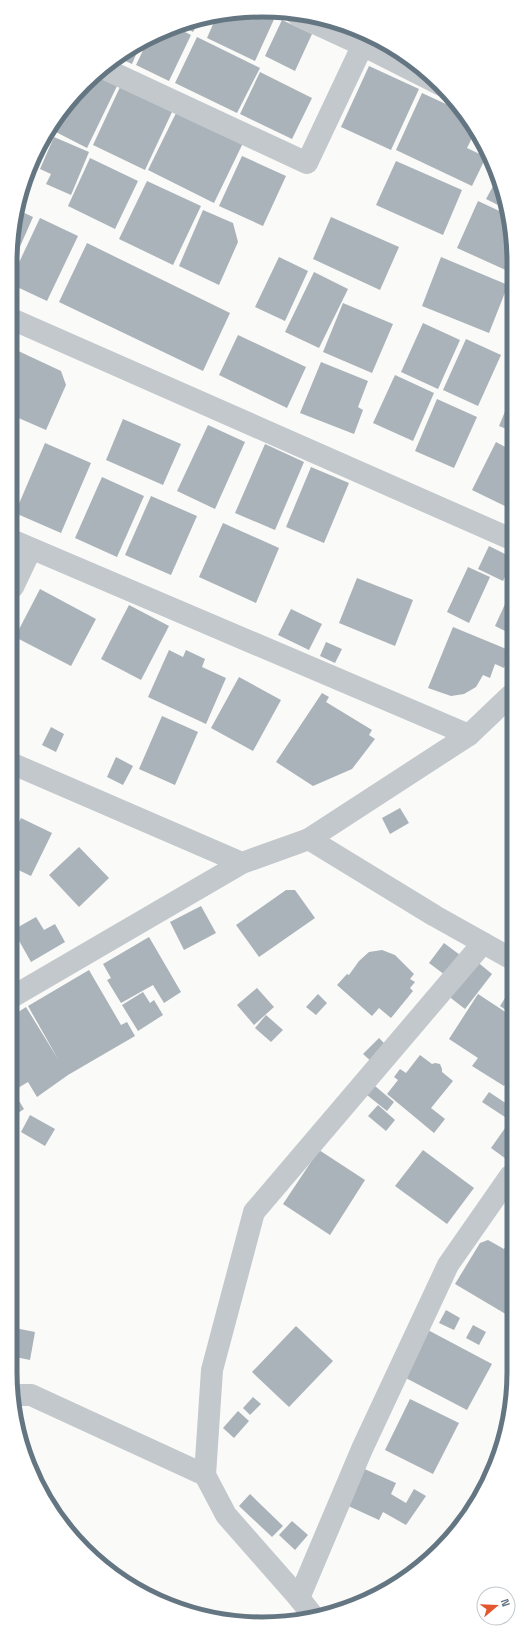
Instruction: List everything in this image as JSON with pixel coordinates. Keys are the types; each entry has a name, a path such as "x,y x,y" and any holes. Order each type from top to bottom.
{"street":[{"path":"322,24 364,40 408,66"},
{"path":"109,71 307,163 364,40"},
{"path":"17,321 507,537"},
{"path":"17,568 22,545 469,735"},
{"path":"17,994 242,863 309,839 469,735 507,699"},
{"path":"17,766 242,863"},
{"path":"309,839 435,916 507,956"},
{"path":"310,1612 226,1515 205,1475 212,1370 254,1212 482,943"},
{"path":"299,1598 362,1449 448,1265 507,1180"},
{"path":"18,1395 31,1395 205,1475"}],"building":[{"path":"275,18 255,61 207,38 214,22 230,19"},
{"path":"282,20 312,34 295,71 265,56"},
{"path":"197,26 193,32 187,29"},
{"path":"182,30 191,35 169,81 136,65 144,48 154,42"},
{"path":"197,37 260,68 237,113 175,83"},
{"path":"137,52 132,64 123,60"},
{"path":"369,66 419,89 391,150 341,127"},
{"path":"260,72 312,98 292,139 240,114"},
{"path":"102,76 118,84 87,148 55,131 78,100"},
{"path":"120,87 172,112 145,170 93,145"},
{"path":"422,93 451,106 466,126 468,130 467,133 472,137 467,148 483,155 485,160 472,186 396,150"},
{"path":"178,109 244,141 214,203 148,170"},
{"path":"54,137 89,152 71,195 46,184 51,174 40,169"},
{"path":"242,156 286,176 263,226 219,206"},
{"path":"90,158 138,181 115,229 68,206"},
{"path":"396,161 462,190 443,235 376,205"},
{"path":"147,181 201,206 173,265 119,239"},
{"path":"494,184 500,206 486,199"},
{"path":"478,201 502,212 505,230 507,271 457,248"},
{"path":"203,210 233,223 238,242 219,285 179,266"},
{"path":"22,212 33,217 18,252 19,230"},
{"path":"331,217 399,247 380,290 313,259"},
{"path":"40,218 78,236 47,301 17,287 17,267"},
{"path":"87,243 230,313 203,371 59,302"},
{"path":"279,257 308,271 285,321 255,307"},
{"path":"441,257 507,285 489,333 422,306"},
{"path":"314,272 348,289 319,348 285,332"},
{"path":"343,303 393,324 372,373 323,352"},
{"path":"423,323 460,340 438,389 401,372"},
{"path":"238,335 306,367 287,408 219,375"},
{"path":"466,339 501,355 478,406 443,390"},
{"path":"17,350 61,371 66,385 46,430 17,417"},
{"path":"321,362 368,381 358,407 363,410 354,434 300,413"},
{"path":"395,375 434,393 413,441 373,423"},
{"path":"437,399 477,417 454,468 415,451"},
{"path":"507,407 507,429 499,426"},
{"path":"123,419 181,444 163,485 106,460"},
{"path":"208,425 245,442 215,509 177,491"},
{"path":"496,442 507,448 507,507 472,490"},
{"path":"45,443 91,463 61,533 17,514 17,508"},
{"path":"265,444 304,462 275,530 235,513"},
{"path":"311,467 349,483 324,543 286,527"},
{"path":"102,477 144,496 117,557 75,538"},
{"path":"151,496 197,516 171,575 125,555"},
{"path":"223,523 279,548 256,603 199,577"},
{"path":"489,546 507,555 507,572 503,581 478,569"},
{"path":"468,567 490,577 469,623 447,612"},
{"path":"357,578 413,600 395,646 339,623"},
{"path":"40,589 96,619 71,666 17,638 17,633"},
{"path":"507,600 507,632 495,626"},
{"path":"129,605 169,626 141,680 101,659"},
{"path":"291,609 322,624 309,650 278,635"},
{"path":"453,627 507,649 507,661 504,668 495,664 490,678 483,675 476,687 464,694 451,696 428,688"},
{"path":"326,642 342,649 335,663 320,656"},
{"path":"169,650 183,657 186,650 205,659 202,667 226,678 206,724 148,697"},
{"path":"239,677 281,700 253,751 211,728"},
{"path":"322,693 329,697 326,702 372,730 369,735 375,739 352,769 313,786 276,762"},
{"path":"162,716 198,732 175,785 139,769"},
{"path":"51,727 64,734 56,752 42,745"},
{"path":"116,757 133,766 123,785 107,777"},
{"path":"400,808 409,823 390,834 382,818"},
{"path":"21,818 52,833 31,876 17,869 17,826"},
{"path":"79,847 109,878 79,907 49,875"},
{"path":"286,890 295,890 315,918 259,957 236,925"},
{"path":"201,906 216,933 184,950 170,922"},
{"path":"36,917 44,930 55,924 65,942 31,962 17,937 17,928"},
{"path":"149,937 181,992 164,1003 153,985 121,1003 107,980 111,978 103,964"},
{"path":"444,943 460,955 445,975 429,963"},
{"path":"382,950 395,955 414,974 410,979 415,982 410,988 413,991 391,1018 379,1008 372,1016 337,985 347,974 349,975 359,961 369,952"},
{"path":"475,960 492,974 465,1009 447,995"},
{"path":"89,970 121,1025 127,1022 135,1036 68,1075 37,1097 28,1082 17,1089 17,1013 26,1007 58,1059 28,1006"},
{"path":"257,988 274,1007 254,1025 237,1005"},
{"path":"143,992 150,1003 154,1000 163,1015 138,1031 122,1005"},
{"path":"318,994 327,1003 316,1015 306,1007"},
{"path":"478,994 507,1013 507,1082 504,1086 472,1066 478,1058 449,1039"},
{"path":"507,995 507,1011 500,1006"},
{"path":"266,1015 283,1030 271,1042 255,1028"},
{"path":"379,1038 388,1047 373,1063 363,1054"},
{"path":"420,1055 432,1064 440,1064 442,1072 453,1081 431,1108 445,1119 434,1133 387,1094 398,1080 394,1077 400,1069 406,1073"},
{"path":"375,1086 394,1102 387,1111 367,1095"},
{"path":"489,1092 507,1104 507,1118 482,1102"},
{"path":"17,1098 24,1109 17,1114"},
{"path":"378,1105 395,1120 386,1131 368,1116"},
{"path":"30,1115 55,1129 45,1146 21,1132"},
{"path":"507,1125 507,1160 491,1148"},
{"path":"319,1150 365,1180 330,1235 283,1204"},
{"path":"423,1150 474,1188 447,1224 395,1186"},
{"path":"488,1240 504,1249 507,1244 507,1315 455,1284 480,1243"},
{"path":"446,1310 460,1318 454,1330 439,1323"},
{"path":"473,1325 486,1332 479,1345 466,1338"},
{"path":"296,1326 333,1361 289,1407 252,1372"},
{"path":"17,1328 35,1332 30,1360 17,1357"},
{"path":"426,1329 492,1364 467,1410 402,1376"},
{"path":"253,1397 261,1404 250,1415 243,1408"},
{"path":"410,1399 459,1423 433,1474 385,1450"},
{"path":"238,1411 249,1421 234,1438 223,1428"},
{"path":"360,1467 396,1483 391,1494 406,1503 414,1489 426,1496 406,1525 383,1512 379,1520 344,1504"},
{"path":"250,1494 283,1526 272,1537 239,1506"},
{"path":"292,1521 308,1535 295,1550 279,1535"}]}
